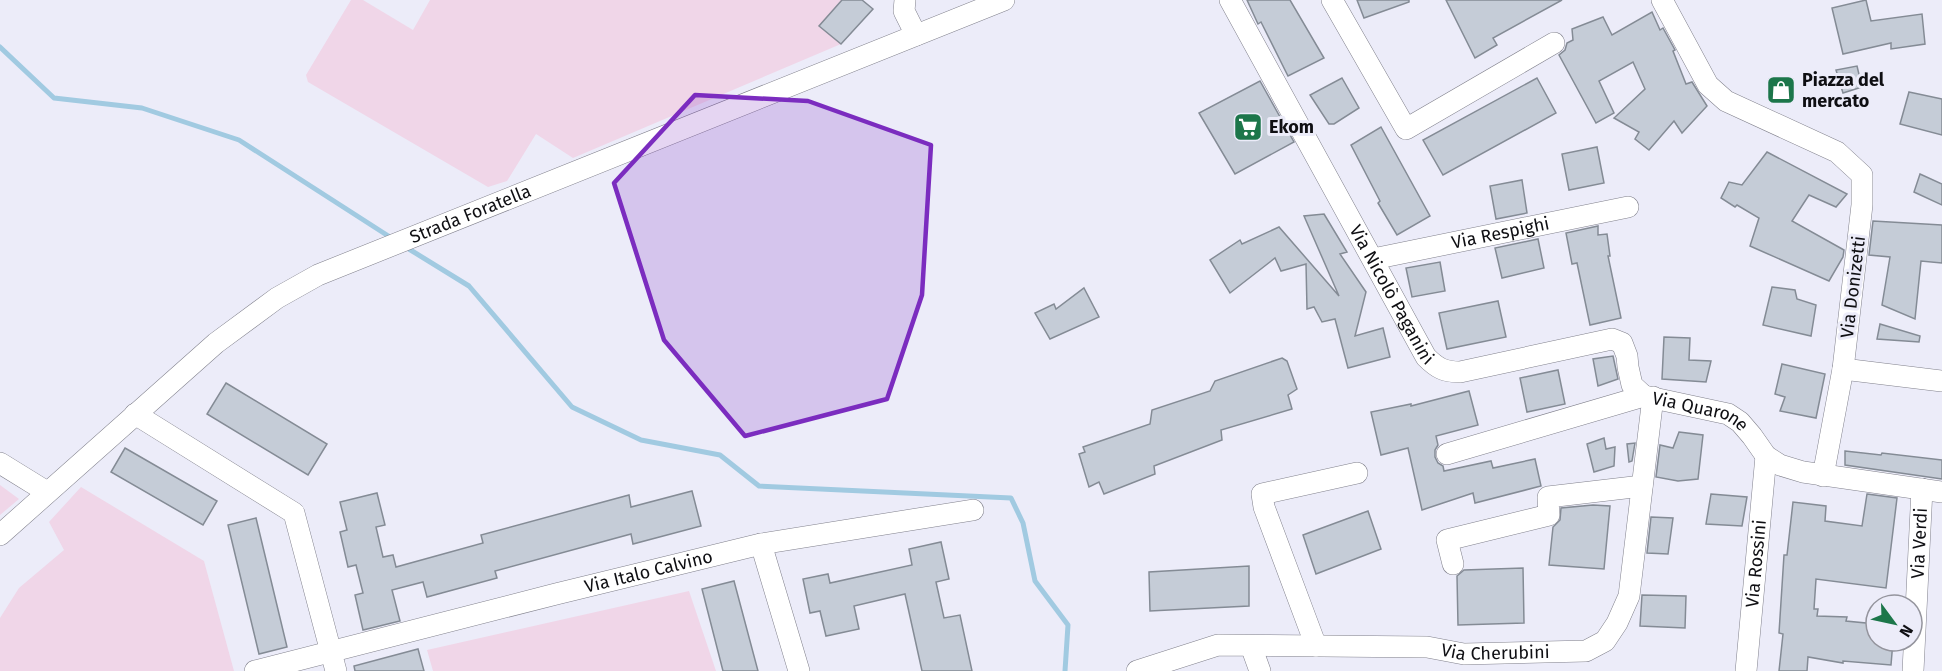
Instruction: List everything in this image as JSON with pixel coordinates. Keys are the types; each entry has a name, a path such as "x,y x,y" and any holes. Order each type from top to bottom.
{"street":[{"path":"905,0 904,11 916,35"},
{"name":"Strada Foratella","path":"0,535 38,488 135,414 216,343 277,298 318,274 1004,0"},
{"name":"Via Nicolò Paganini","path":"1230,0 1426,357 1437,368 1447,372 1460,372 1612,339 1622,343 1627,356 1632,385 1648,396"},
{"path":"1332,0 1406,129 1554,43"},
{"name":"Via Donizetti","path":"1662,0 1708,85 1726,101 1837,152 1862,175 1862,205 1843,369 1823,476"},
{"name":"Via Respighi","path":"1372,259 1628,207"},
{"path":"1843,369 1942,381"},
{"name":"Via Quarone","path":"1447,454 1648,396 1728,414 1740,422 1766,456 1780,465 1823,476 1932,490"},
{"name":"Via Cherubini","path":"1137,671 1218,645 1427,648 1464,654 1586,651 1605,641 1617,623 1629,596 1642,486 1648,396"},
{"path":"135,414 294,513 333,662"},
{"name":"Via Rossini","path":"1746,671 1766,456"},
{"path":"0,464 38,488"},
{"path":"1316,646 1264,507 1262,494 1357,473"},
{"path":"1453,564 1447,540 1549,515 1548,497 1642,486"},
{"name":"Via Verdi","path":"1913,671 1932,490"},
{"name":"Via Italo Calvino","path":"255,671 333,662 556,594 761,544 973,510"},
{"path":"761,544 799,671"},
{"path":"1251,646 1260,671"}],"highlighted area":[{"path":"695,95 808,101 931,145 922,295 887,399 745,436 664,340 614,183"}],"shaded area":[{"path":"351,0 363,0 413,30 430,0 842,0 819,26 841,44 573,158 536,134 507,181 488,187 308,82 306,75"},
{"path":"0,485 19,499 0,515"},
{"path":"81,487 204,561 234,671 0,671 0,618 19,588 64,550 49,522"},
{"path":"689,591 716,671 433,671 427,650"}],"building":[{"path":"842,0 862,0 873,9 841,44 819,26"},
{"path":"1247,0 1290,0 1324,58 1288,76 1261,22 1258,24"},
{"path":"1357,0 1409,0 1409,2 1364,18"},
{"path":"1446,0 1562,0 1493,38 1497,45 1475,58"},
{"path":"1866,0 1871,21 1922,14 1925,44 1891,49 1891,43 1843,54 1832,8"},
{"path":"1652,12 1660,30 1663,28 1675,50 1673,51 1686,84 1692,82 1707,106 1682,133 1674,121 1649,150 1635,139 1639,132 1614,118 1645,89 1633,62 1599,81 1614,113 1596,123 1559,55 1565,50 1567,43 1573,40 1572,29 1603,17 1612,35"},
{"path":"1857,66 1862,87 1843,93 1836,70"},
{"path":"1342,78 1359,108 1334,124 1329,124 1310,95"},
{"path":"1537,78 1556,113 1443,175 1423,140"},
{"name":"Ekom","path":"1260,81 1294,142 1235,174 1199,113"},
{"path":"1909,92 1942,99 1942,135 1900,124"},
{"path":"1381,127 1430,216 1397,235 1378,203 1380,201 1351,145"},
{"path":"1597,147 1604,183 1569,190 1562,154"},
{"path":"1767,152 1847,194 1836,207 1809,195 1792,221 1844,250 1843,257 1829,281 1750,246 1759,218 1721,198 1729,182 1742,185"},
{"path":"1920,174 1942,184 1942,205 1914,192"},
{"path":"1522,180 1527,213 1496,219 1490,186"},
{"path":"1324,214 1347,252 1340,254 1366,292 1355,336 1383,328 1390,357 1348,368 1335,319 1322,322 1314,307 1307,309 1306,264 1281,271 1275,258 1230,293 1210,260 1240,240 1242,244 1279,227 1339,296 1304,216"},
{"path":"1873,221 1942,225 1942,263 1921,261 1915,319 1882,305 1890,257 1869,255"},
{"path":"1598,226 1598,235 1607,234 1610,256 1608,256 1621,318 1590,325 1577,263 1572,264 1566,233"},
{"path":"1538,239 1544,268 1502,278 1495,248"},
{"path":"1440,262 1445,291 1412,297 1406,268"},
{"path":"1772,287 1795,290 1797,299 1816,305 1811,336 1763,325"},
{"path":"1084,288 1099,317 1050,339 1035,313 1054,304 1056,309"},
{"path":"1498,301 1506,337 1447,349 1439,313"},
{"path":"1880,324 1920,336 1919,342 1877,339"},
{"path":"1664,337 1690,338 1689,360 1711,361 1706,382 1662,379"},
{"path":"1613,356 1618,379 1598,386 1593,359"},
{"path":"1282,358 1287,361 1297,389 1288,395 1292,409 1221,430 1222,440 1154,466 1155,474 1104,494 1099,482 1089,487 1079,454 1085,452 1083,447 1150,424 1152,410 1210,391 1215,381"},
{"path":"1782,364 1825,374 1816,418 1780,411 1785,397 1775,394"},
{"path":"1558,370 1565,404 1527,412 1520,378"},
{"path":"226,383 327,444 308,475 207,414"},
{"path":"1469,391 1478,425 1436,436 1438,445 1435,457 1443,466 1444,471 1491,461 1493,468 1535,459 1541,486 1475,503 1473,493 1422,510 1408,448 1381,455 1371,412 1411,404 1411,406"},
{"path":"1679,432 1703,435 1698,479 1678,481 1656,477 1660,445 1673,448"},
{"path":"1604,438 1606,449 1615,447 1614,466 1594,472 1587,444"},
{"path":"1635,443 1632,461 1629,462 1627,444"},
{"path":"125,448 217,501 203,525 111,472"},
{"path":"1845,451 1942,460 1942,479 1845,465"},
{"path":"692,491 701,526 633,544 631,534 495,571 497,578 427,597 423,582 392,590 400,621 363,630 355,595 363,593 356,565 348,567 340,532 347,530 340,502 377,493 385,525 376,527 383,557 393,555 396,567 483,543 481,535 629,495 631,507"},
{"path":"1711,494 1747,497 1742,526 1706,524"},
{"path":"1867,494 1897,498 1886,588 1816,579 1814,609 1818,609 1817,616 1847,617 1846,621 1864,623 1864,653 1892,653 1891,665 1843,661 1843,663 1808,657 1807,671 1779,671 1783,634 1779,633 1784,555 1787,555 1793,502 1826,506 1825,521 1862,526"},
{"path":"1610,506 1604,569 1549,565 1553,527 1560,520 1561,508"},
{"path":"1368,511 1381,549 1316,574 1303,535"},
{"path":"1651,517 1673,518 1668,554 1647,553"},
{"path":"256,518 287,647 259,654 228,525"},
{"path":"941,542 949,579 936,582 944,618 960,615 972,671 922,671 905,594 854,606 859,629 826,636 820,611 810,613 803,579 828,574 830,583 912,565 909,549"},
{"path":"1249,566 1249,606 1150,611 1149,572"},
{"path":"1523,568 1524,623 1458,625 1457,576 1464,570"},
{"path":"734,581 758,671 723,671 702,589"},
{"path":"1642,595 1686,596 1685,628 1640,626"},
{"path":"418,649 424,671 355,671 354,666"}],"waterway":[{"path":"0,47 54,98 142,108 239,140 393,239"},
{"path":"404,246 469,286 572,407 641,440 720,455 759,486 1011,498 1023,523 1035,581 1068,625 1065,671"}],"place":[{"name":"Piazza del mercato","path":"1781,90"},
{"name":"Ekom","path":"1248,127"}]}
